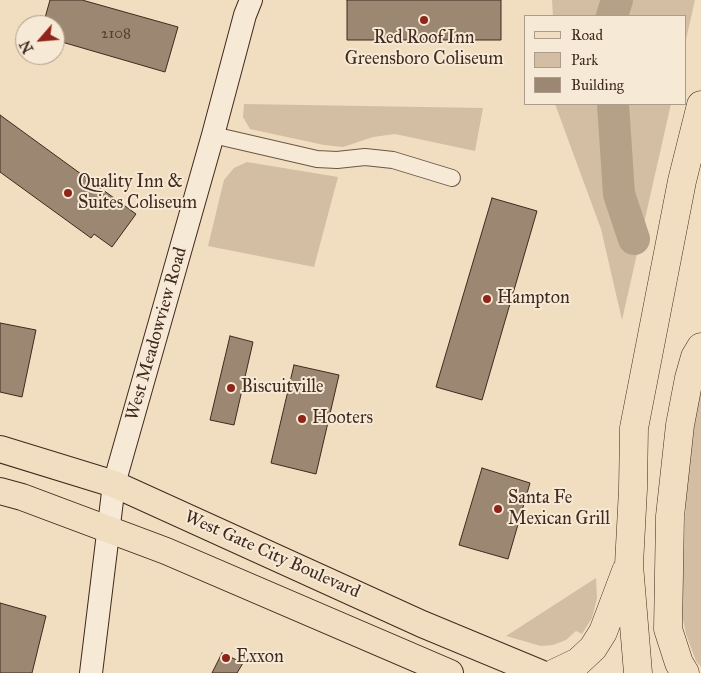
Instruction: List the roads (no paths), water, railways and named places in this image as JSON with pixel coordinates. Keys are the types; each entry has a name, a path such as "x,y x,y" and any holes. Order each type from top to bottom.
{"highway":[{"path":"638,673 628,565 636,413 682,181 701,105"},
{"path":"685,673 678,664 668,628 670,516 680,425 689,378 695,357 701,348"},
{"path":"555,673 578,662 593,648 603,632 628,565"}],"main road":[{"name":"West Gate City Boulevard","path":"0,449 114,484 422,624 540,673"},
{"path":"0,491 22,497 166,551 450,673"}],"street":[{"name":"West Meadowview Road","path":"91,673 114,484 245,15 251,0"},
{"path":"213,135 317,159 337,160 366,157 393,160 452,178"}],"waterway":[{"path":"612,15 617,0"},
{"path":"613,105 619,194 634,239"}],"place":[{"name":"Red Roof Inn Greensboro Coliseum","path":"424,20"},
{"name":"Quality Inn & Suites Coliseum","path":"68,193"},
{"name":"Hampton","path":"487,299"},
{"name":"Biscuitville","path":"231,388"},
{"name":"Hooters","path":"302,419"},
{"name":"Santa Fe Mexican Grill","path":"498,509"},
{"name":"Exxon","path":"226,658"}]}
